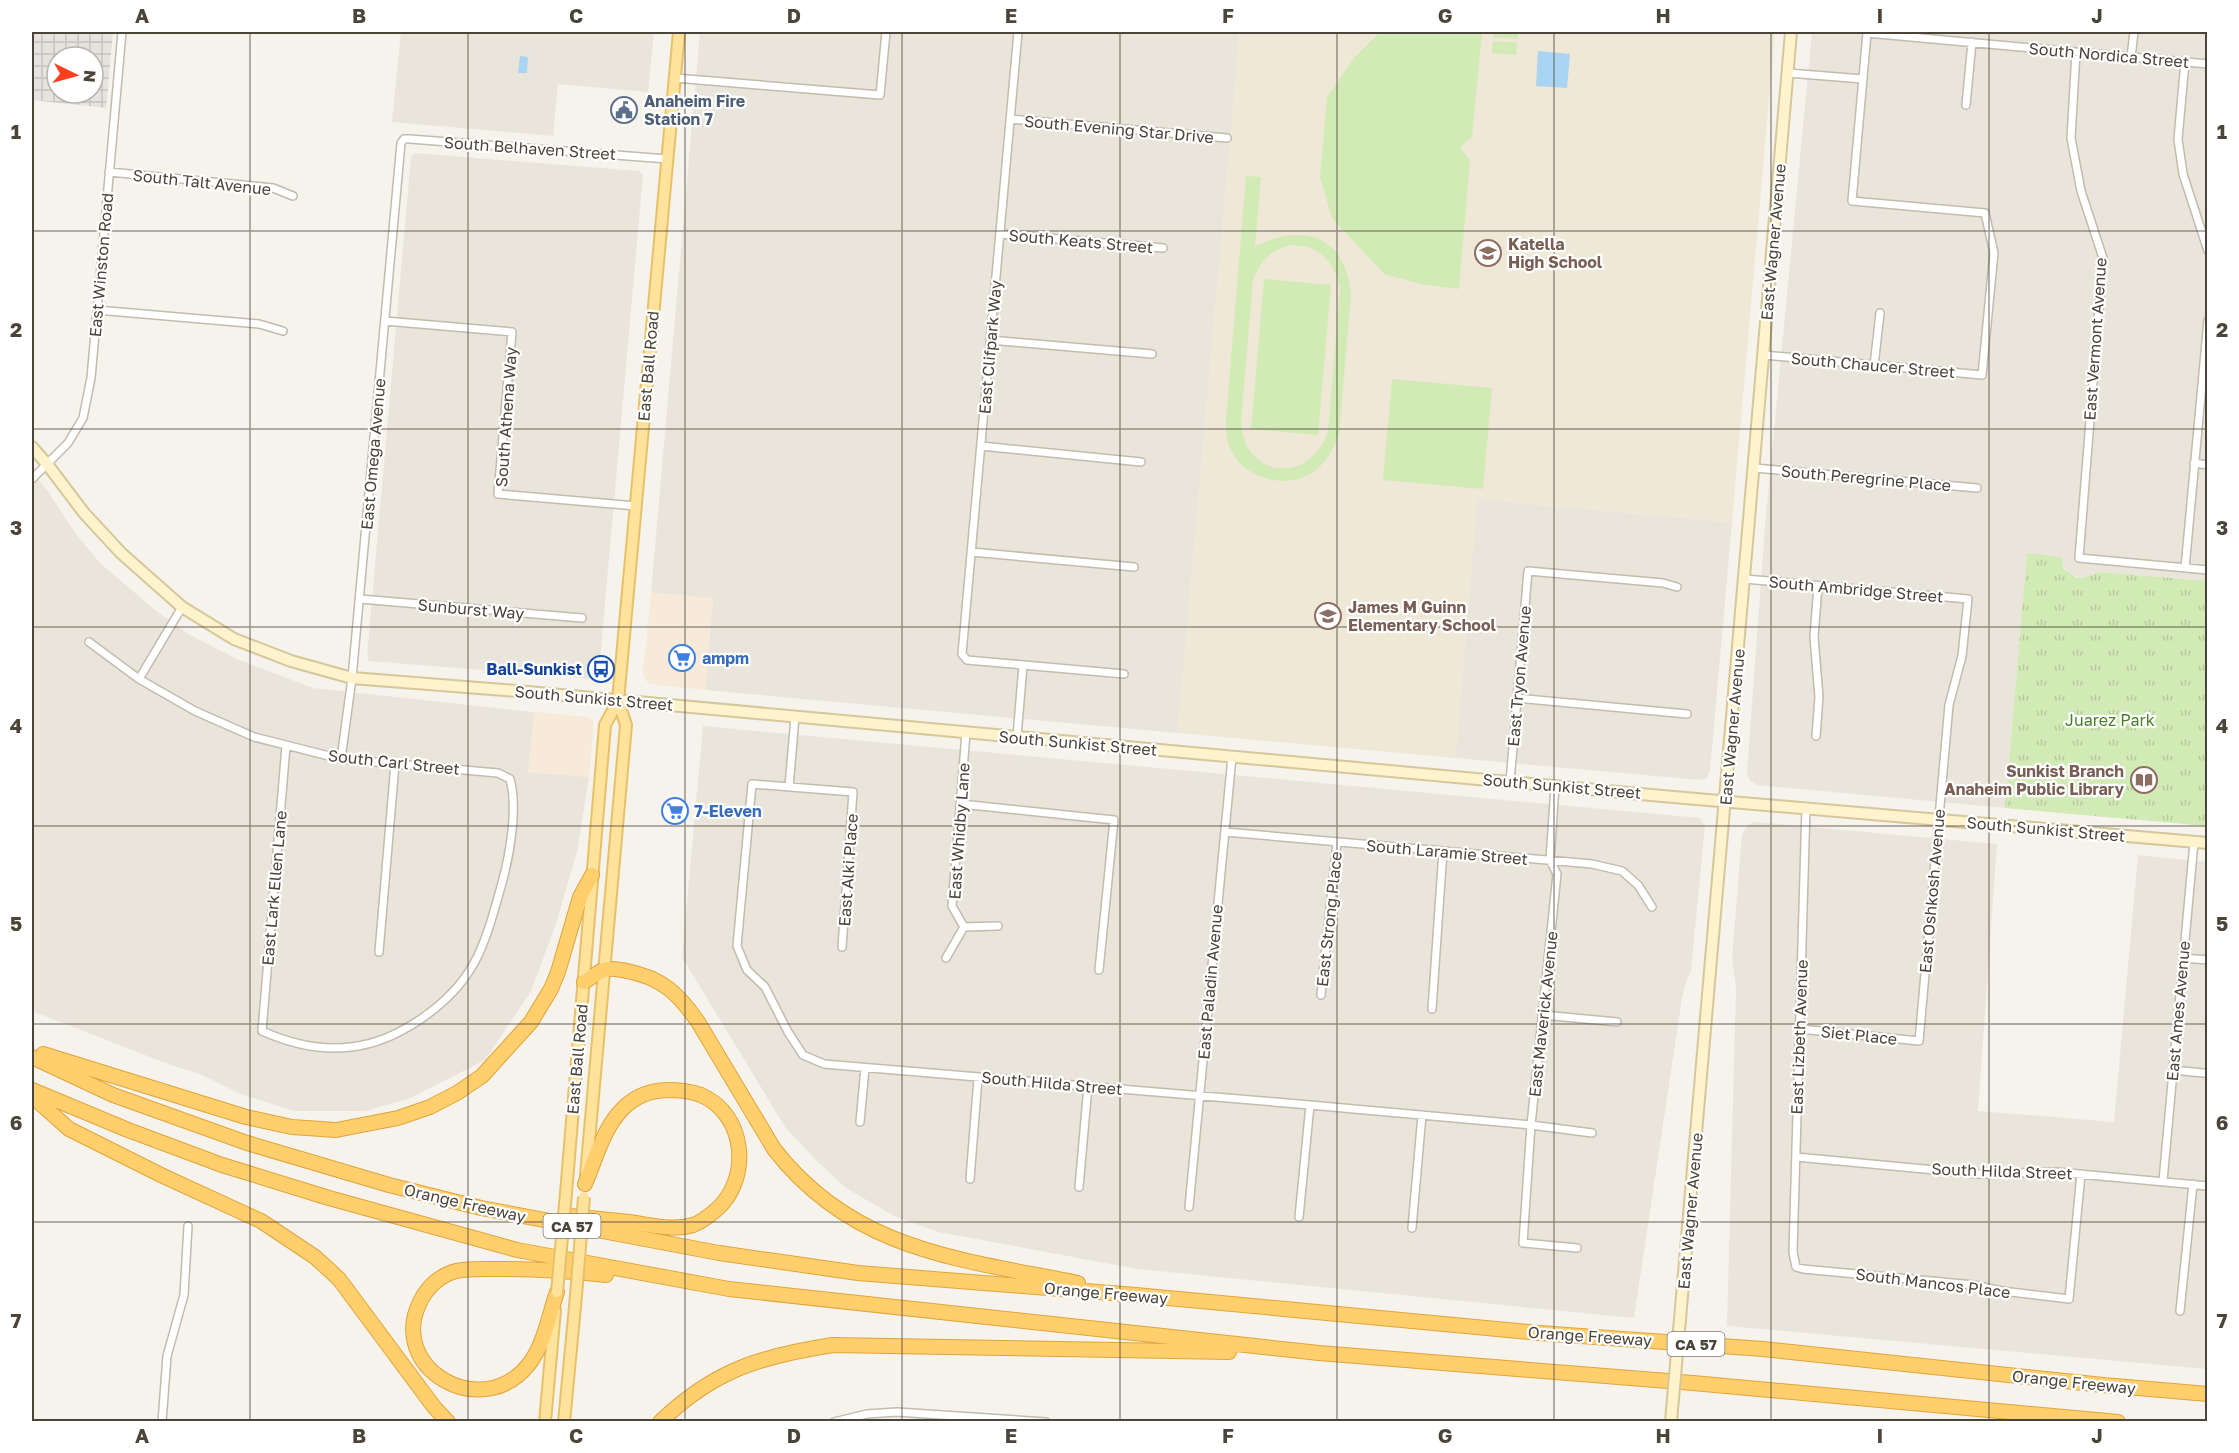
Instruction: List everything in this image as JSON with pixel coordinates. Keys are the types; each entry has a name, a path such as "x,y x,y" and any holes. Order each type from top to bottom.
{"highway":[{"path":"32,1051 246,1117 292,1127 336,1130 398,1118 430,1107 457,1093 482,1076 531,1022 551,989 580,897 592,875"},
{"path":"584,982 604,970 616,969 647,975 658,980 678,997 698,1022 774,1149 820,1197 845,1215 901,1243 932,1254 1136,1295"},
{"name":"Orange Freeway","path":"32,1057 113,1095 247,1143 389,1185 481,1208 719,1252 858,1273 1136,1295 1539,1332 1763,1349 2208,1394"},
{"name":"Orange Freeway","path":"32,1090 128,1130 222,1165 340,1201 517,1250 729,1289 1319,1353 1693,1383 2118,1422"},
{"path":"481,1208 674,1227 693,1224 716,1210 730,1195 740,1167 738,1140 723,1112 703,1096 675,1090 642,1095 629,1102 608,1130 584,1190"},
{"path":"32,1096 69,1129 261,1221 315,1257 339,1279 434,1407 448,1422"},
{"path":"557,1292 535,1355 520,1374 500,1386 478,1390 460,1388 443,1381 433,1373 419,1352 414,1328 418,1307 437,1281 456,1271 543,1269 729,1289"},
{"path":"660,1422 691,1396 724,1374 760,1359 790,1351 833,1345 1319,1353"}],"main road":[{"name":"East Ball Road","path":"545,1422 605,725 618,700 679,32"},
{"name":"East Ball Road","path":"564,1422 626,725 618,700"}],"street":[{"name":"East Winston Road","path":"32,478 68,443 83,418 91,378 122,32"},
{"path":"675,78 880,95 886,32"},
{"name":"East Clifpark Way","path":"1018,32 962,654 967,660 1023,665"},
{"name":"East Wagner Avenue","path":"1672,1416 1791,32"},
{"path":"2131,57 2134,32"},
{"path":"1788,73 1863,79 1867,33"},
{"name":"South Nordica Street","path":"1867,33 2208,64"},
{"path":"1966,105 1972,42"},
{"name":"East Vermont Avenue","path":"2076,52 2071,138 2081,191 2103,258 2079,558 2185,568"},
{"path":"2185,62 2178,139 2183,174 2208,251"},
{"name":"South Chaucer Street","path":"1764,355 1982,375 1994,253 1985,213 1852,201 1863,79"},
{"name":"South Evening Star Drive","path":"1010,119 1227,138"},
{"name":"South Belhaven Street","path":"400,149 404,140 410,139 667,159"},
{"name":"East Omega Avenue","path":"340,759 352,678 360,599 400,149"},
{"name":"South Talt Avenue","path":"110,172 273,188 293,196"},
{"name":"South Keats Street","path":"1000,234 1162,248"},
{"path":"97,310 259,324 283,331"},
{"path":"1874,366 1880,314"},
{"path":"2208,320 2185,568 2208,570"},
{"name":"South Athena Way","path":"385,321 512,332 498,494 636,506"},
{"path":"990,340 1152,354"},
{"path":"981,446 1141,462"},
{"name":"South Sunkist Street","path":"32,447 84,513 121,553 182,607 234,639 291,661 352,678 2208,843"},
{"path":"2194,464 2208,465"},
{"name":"South Peregrine Place","path":"1754,468 1977,488"},
{"path":"971,552 1134,567"},
{"name":"East Tryon Avenue","path":"1510,782 1528,571 1663,583 1677,587"},
{"name":"South Ambridge Street","path":"1745,579 1968,599"},
{"path":"1816,736 1819,698 1814,637 1818,586"},
{"name":"Sunburst Way","path":"360,599 582,618"},
{"name":"East Oshkosh Avenue","path":"1919,1041 1949,705 1962,656 1968,599"},
{"path":"139,679 182,607"},
{"name":"South Carl Street","path":"89,642 139,679 215,720 254,737 340,759 498,773 510,779"},
{"path":"1017,737 1023,665 1124,674"},
{"path":"1517,698 1687,714"},
{"path":"789,787 795,717"},
{"name":"East Whidby Lane","path":"964,927 952,906 966,733"},
{"name":"East Lark Ellen Lane","path":"286,746 262,1031 286,1041 320,1047 351,1047 381,1039 414,1024 445,1000 473,965 493,915 508,861 514,792 510,779"},
{"name":"East Paladin Avenue","path":"1189,1207 1232,757"},
{"path":"379,952 394,764"},
{"name":"South Hilda Street","path":"789,787 752,784 737,946 747,970 765,987 788,1032 803,1055 824,1064 1422,1115 1592,1133"},
{"name":"East Maverick Avenue","path":"1555,786 1550,860 1557,874 1531,1125 1523,1243 1577,1248"},
{"name":"East Alki Place","path":"789,787 854,792 842,947"},
{"path":"961,804 1114,820 1099,970"},
{"name":"East Lizbeth Avenue","path":"1796,1267 1793,1252 1806,807"},
{"name":"South Laramie Street","path":"1225,832 1592,864 1623,871 1638,885 1652,907"},
{"name":"East Strong Place","path":"1321,995 1337,842"},
{"name":"East Ames Avenue","path":"2163,1181 2194,842"},
{"path":"1432,1010 1443,851"},
{"path":"946,958 964,927 998,926"},
{"path":"2183,958 2208,960"},
{"path":"1543,1015 1617,1022"},
{"name":"Siet Place","path":"1800,1029 1919,1041"},
{"path":"860,1122 865,1068"},
{"path":"2173,1070 2203,1073"},
{"path":"970,1179 978,1077"},
{"path":"1079,1187 1088,1086"},
{"path":"1299,1217 1310,1105"},
{"path":"1412,1228 1422,1115"},
{"name":"South Hilda Street","path":"1796,1157 1978,1174 2033,1172 2081,1174 2208,1186"},
{"name":"South Mancos Place","path":"1796,1267 1952,1282 2034,1296 2070,1299 2081,1174"},
{"path":"2180,1311 2193,1184"},
{"path":"162,1422 167,1356 184,1295 188,1226"},
{"path":"834,1422 882,1412 1046,1422"}],"shaded area":[{"path":"32,32 113,32 106,108 78,105 105,105 105,45 45,45 45,101 32,100"},
{"path":"401,32 654,32 648,92 558,84 553,136 392,122"},
{"path":"700,32 1240,32 1178,733 705,690 713,598 651,593"},
{"name":"Katella High School","path":"1240,32 1775,32 1732,522 1477,499 1455,758 1178,733"},
{"path":"1812,32 2207,32 2207,581 2100,572 2082,578 2069,574 2061,563 2061,557 2027,554 2005,808 1757,785 1750,781 1747,773 1765,526"},
{"path":"415,153 639,171 643,175 599,671 593,679 369,661 367,656 411,157"},
{"path":"32,472 47,490 76,534 100,563 155,610 190,635 237,659 313,688 534,712 529,772 589,777 577,852 555,927 531,991 485,1060 408,1099 365,1111 294,1111 241,1094 202,1075 32,1011"},
{"path":"1477,499 1732,522 1710,771 1707,778 1700,780 1455,758"},
{"path":"651,593 713,598 705,690 650,684 645,680 643,673"},
{"path":"534,712 589,717 594,722 589,777 528,772"},
{"path":"703,726 1700,818 1705,826 1691,970 1682,998 1634,1318 1138,1269 938,1232 894,1216 846,1188 785,1127 682,957"},
{"path":"1755,822 1997,844 1978,1111 2114,1122 2138,855 2207,862 2207,1369 1727,1326 1736,989 1732,958 1742,834 1749,824"}],"green space":[{"path":"1380,32 1482,32 1472,137 1460,147 1470,160 1459,289 1420,284 1384,274 1332,218 1320,177 1327,97 1354,58"},
{"path":"1494,32 1518,32 1518,39 1493,37"},
{"path":"1493,41 1517,43 1516,55 1492,53"},
{"path":"1246,176 1261,177 1255,246 1290,236 1320,239 1340,258 1347,274 1351,294 1339,435 1329,454 1316,470 1304,477 1278,481 1253,473 1242,465 1228,443 1226,419","holes":["1290,245 1317,252 1330,263 1340,288 1328,432 1319,450 1306,461 1292,467 1277,468 1264,463 1252,454 1244,439 1241,420 1253,280 1259,267 1272,253"]},
{"path":"1264,279 1331,285 1318,435 1251,429"},
{"path":"1392,379 1492,388 1483,489 1383,480"},
{"name":"Juarez Park","path":"2027,553 2061,557 2064,569 2075,577 2082,578 2100,572 2207,581 2207,826 2005,808"}],"water":[{"path":"1538,51 1570,54 1567,88 1536,86"},
{"path":"520,56 528,57 527,73 518,73"}],"place":[{"name":"Anaheim Fire Station 7","path":"624,110"},
{"name":"Katella High School","path":"1488,253"},
{"name":"James M Guinn Elementary School","path":"1328,616"},
{"name":"ampm","path":"682,658"},
{"name":"Ball-Sunkist","path":"601,669"},
{"name":"Sunkist Branch Anaheim Public Library","path":"2144,780"},
{"name":"7-Eleven","path":"675,811"}]}
